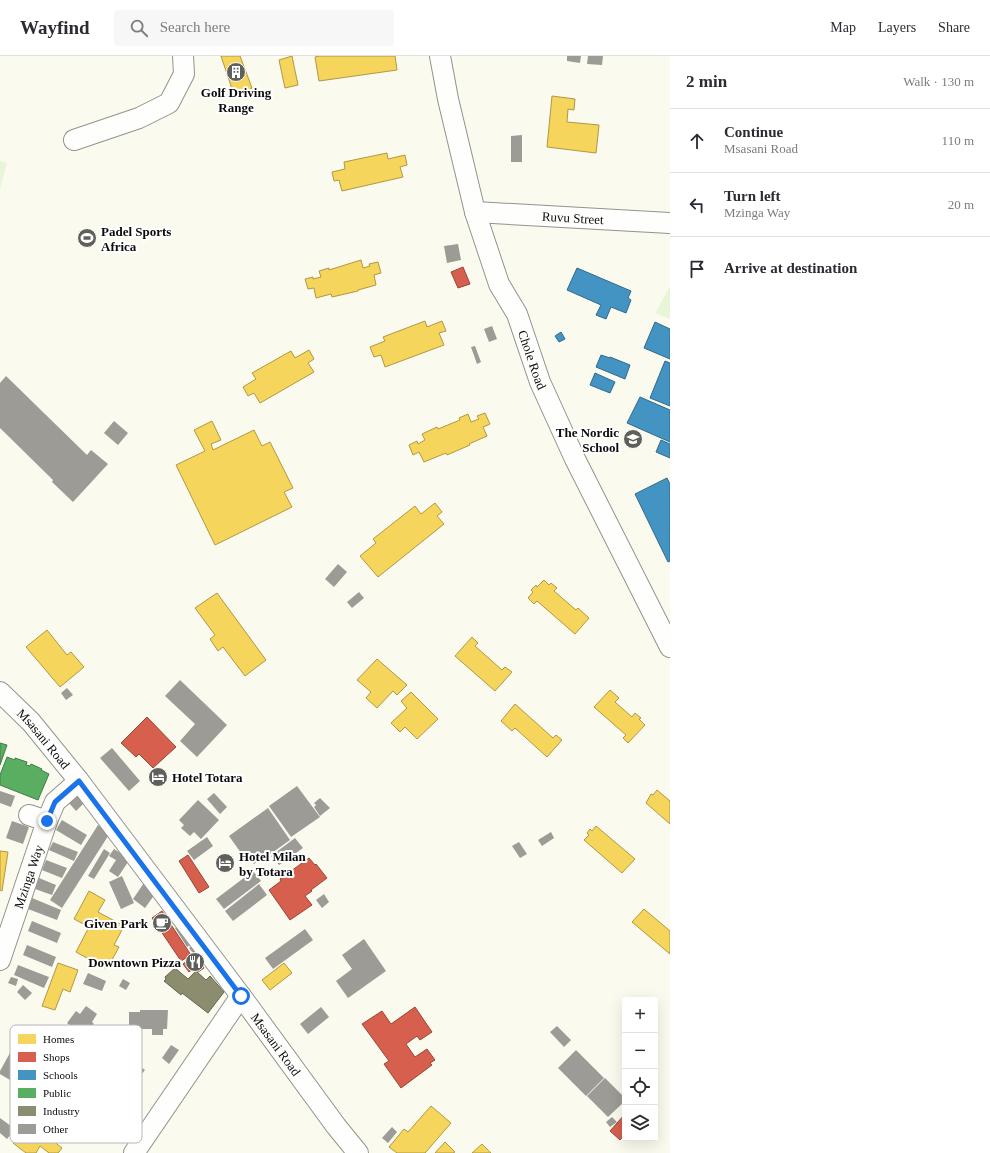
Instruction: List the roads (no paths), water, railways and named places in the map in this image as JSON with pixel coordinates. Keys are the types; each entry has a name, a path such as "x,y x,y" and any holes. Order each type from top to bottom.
{"street":[{"path":"74,140 139,118 169,103 184,74 183,56"},
{"name":"Chole Road","path":"440,56 448,99 475,212 498,284 517,314 540,382 605,519 670,647"},
{"name":"Ruvu Street","path":"475,212 670,223"},
{"name":"Msasani Road","path":"0,692 30,722 79,781 241,996 336,1126 358,1153"},
{"name":"Mzinga Way","path":"0,960 38,818 79,781"},
{"path":"142,1141 241,996"},
{"path":"134,1153 141,1143"}],"place":[{"name":"Golf Driving Range","path":"236,72"},
{"name":"Padel Sports Africa","path":"87,238"},
{"name":"The Nordic School","path":"633,439"},
{"name":"Hotel Totara","path":"158,777"},
{"name":"Hotel Milan by Totara","path":"225,863"},
{"name":"Given Park","path":"162,923"},
{"name":"Downtown Pizza","path":"195,962"}]}
